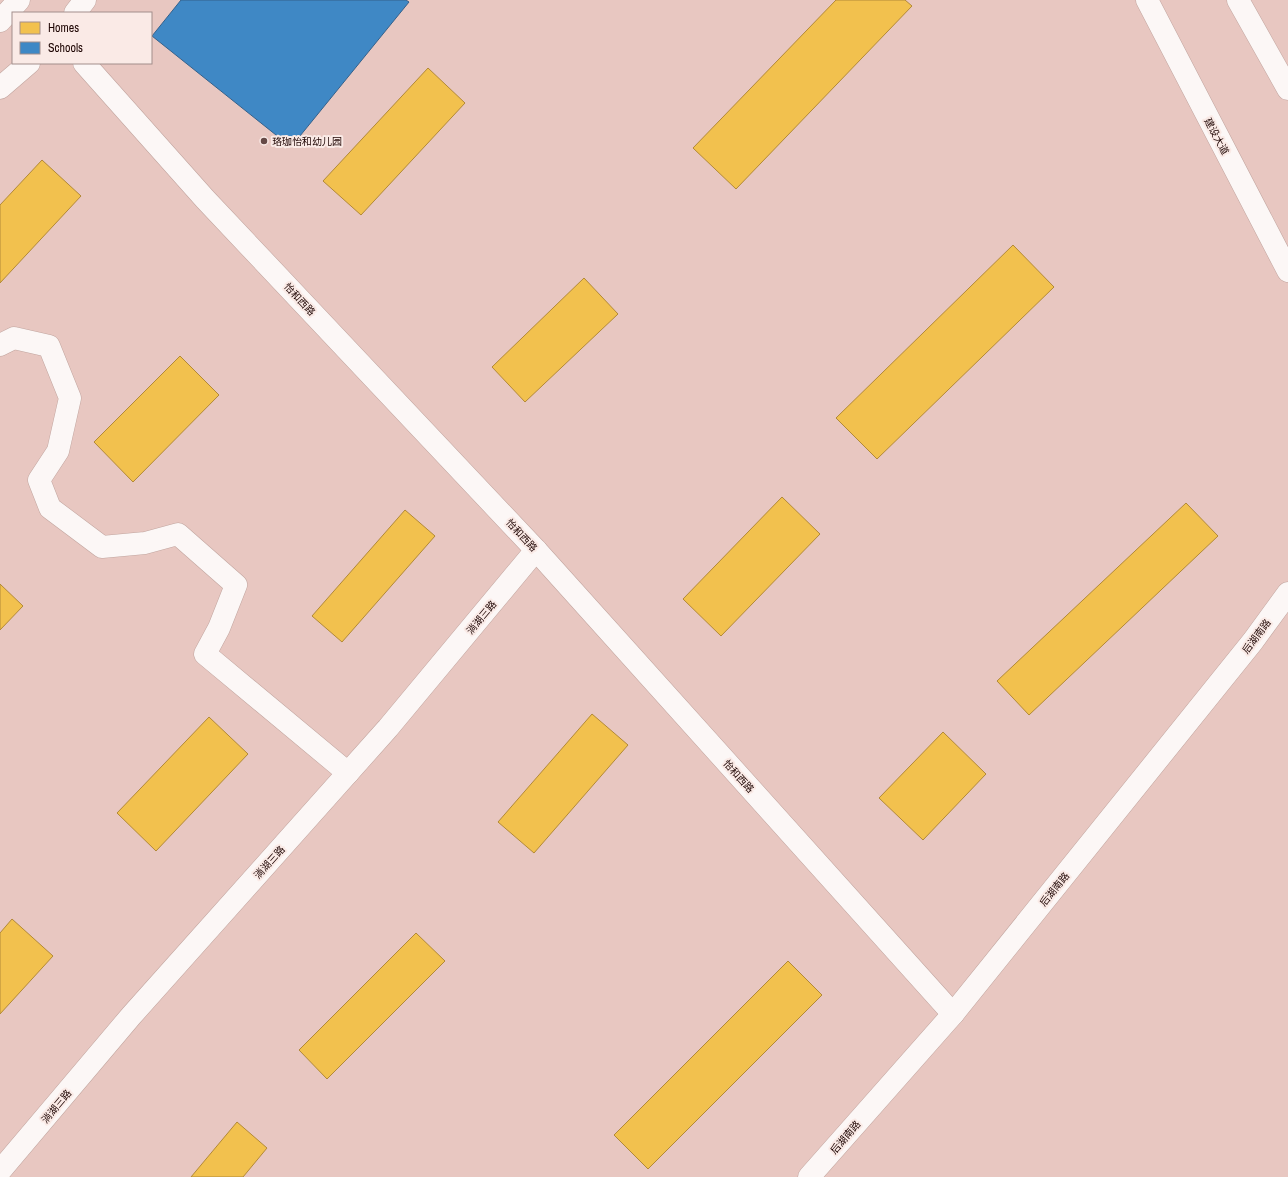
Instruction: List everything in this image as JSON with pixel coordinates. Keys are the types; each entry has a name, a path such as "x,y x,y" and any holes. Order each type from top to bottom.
{"street":[{"path":"0,21 19,0"},
{"path":"76,12 85,0"},
{"name":"建设大道","path":"1147,0 1288,272"},
{"path":"1238,0 1288,89"},
{"path":"0,88 28,64"},
{"name":"怡和西路","path":"85,64 205,199 536,550 953,1014"},
{"path":"0,346 14,338 49,346 70,398 58,451 39,480 50,508 102,547 145,543 178,534 236,585 220,628 205,654 348,773"},
{"name":"淌湖三路","path":"0,1171 131,1016 388,728 536,550"},
{"name":"后湖南路","path":"809,1177 953,1014 1253,641 1288,593"}],"building: Homes":[{"path":"836,0 905,0 912,6 736,189 693,148"},
{"path":"428,68 465,103 361,215 323,181"},
{"path":"42,160 81,196 0,283 0,205"},
{"path":"1013,245 1054,287 877,459 836,418"},
{"path":"584,278 618,314 525,402 492,367"},
{"path":"180,356 219,395 133,482 94,442"},
{"path":"782,497 820,534 721,636 683,599"},
{"path":"1186,503 1218,536 1029,715 997,681"},
{"path":"405,510 435,536 342,642 312,616"},
{"path":"0,584 23,606 0,630"},
{"path":"592,714 628,745 534,853 498,822"},
{"path":"209,717 248,754 156,851 117,813"},
{"path":"943,732 986,774 923,840 879,798"},
{"path":"12,919 53,956 0,1014 0,933"},
{"path":"416,933 445,961 327,1079 299,1050"},
{"path":"788,961 822,995 648,1169 614,1135"},
{"path":"237,1122 267,1148 243,1177 191,1177"}],"building: Schools":[{"path":"181,0 406,0 409,2 291,147 152,36"}],"place":[{"name":"珞珈怡和幼儿园","path":"264,141"}]}
